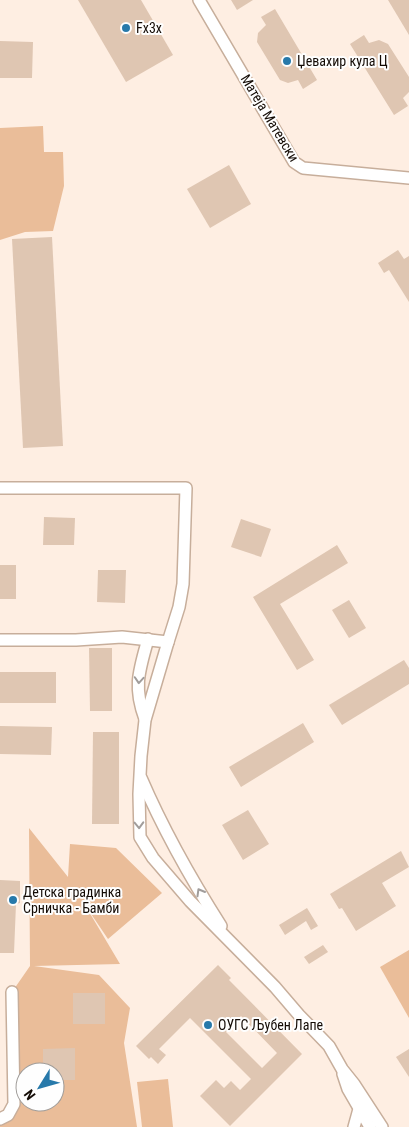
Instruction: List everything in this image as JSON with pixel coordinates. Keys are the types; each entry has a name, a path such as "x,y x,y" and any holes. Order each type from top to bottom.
{"street":[{"name":"Матеја Матевски","path":"200,0 294,162 303,168 409,178"},
{"path":"0,488 186,488 183,584 179,607 145,720 141,756 139,826 143,842 153,858 190,901 275,987 329,1046 342,1070 348,1089 370,1127"},
{"path":"0,640 76,640 122,637 168,642"},
{"path":"145,720 138,693 138,675 148,639"},
{"path":"140,776 152,804 199,891 235,948"},
{"path":"0,1119 8,1115 14,1104 12,992"},
{"path":"342,1070 354,1084 382,1127"},
{"path":"354,1127 359,1109"}],"shaded area":[{"path":"43,126 44,152 63,152 64,186 53,231 25,232 0,240 0,128"},
{"path":"29,828 68,877 70,844 116,848 162,893 108,939 85,905 120,964 34,966 99,975 130,1008 124,1043 137,1127 0,1127 0,1119 12,1110 12,992 30,966"},
{"path":"409,950 409,1018 380,967"},
{"path":"168,1079 173,1127 142,1127 137,1082"}],"building":[{"name":"Fx3x","path":"78,0 141,0 173,55 126,82"},
{"path":"231,0 253,0 237,10"},
{"path":"388,0 409,0 409,35"},
{"name":"Џевахир кула Ц","path":"275,9 317,80 303,89 298,80 288,83 280,80 257,42 258,33 266,25 261,17"},
{"path":"364,35 369,43 379,40 388,44 409,77 409,92 403,98 408,106 394,115 350,44"},
{"path":"0,41 33,42 32,78 0,78"},
{"path":"229,165 251,204 210,228 187,189"},
{"path":"52,237 63,446 23,448 12,239"},
{"path":"398,250 404,259 409,256 409,302 389,270 384,273 378,263"},
{"path":"44,517 75,518 74,545 43,545"},
{"path":"241,519 271,529 261,557 231,547"},
{"path":"337,545 348,563 280,604 314,660 297,670 253,597"},
{"path":"0,565 16,565 16,599 0,599"},
{"path":"98,570 126,570 125,603 97,602"},
{"path":"349,600 366,628 349,638 332,610"},
{"path":"89,648 112,648 112,711 90,711"},
{"path":"404,660 409,668 409,684 342,725 329,705"},
{"path":"0,672 56,672 56,703 0,703"},
{"path":"303,723 314,742 241,787 229,767"},
{"path":"0,726 52,727 51,755 0,754"},
{"path":"93,732 119,732 119,824 92,824"},
{"path":"248,810 269,844 243,860 222,825"},
{"path":"401,851 409,867 382,883 396,906 356,931 342,908 339,909 330,894"},
{"path":"0,880 20,881 20,903 16,904 14,953 0,953"},
{"path":"307,908 318,926 311,930 306,921 285,935 279,925"},
{"path":"323,945 328,952 309,964 304,957"},
{"path":"218,965 231,978 229,980 302,1054 230,1126 200,1096 216,1080 224,1088 231,1081 240,1090 251,1079 190,1018 159,1049 166,1055 158,1064 151,1057 149,1059 136,1046","holes":["241,1016 277,1053 262,1068 226,1032"]},
{"path":"73,993 105,993 105,1024 73,1024"},
{"path":"75,1048 75,1080 65,1080 65,1062 43,1062 43,1049"},
{"path":"409,1049 409,1077 396,1057"}],"place":[{"name":"Fx3x","path":"126,28"},
{"name":"Џевахир кула Ц","path":"287,61"},
{"name":"Детска градинка Срничка - Бамби","path":"13,900"},
{"name":"ОУГС Љубен Лапе","path":"208,1025"}]}
